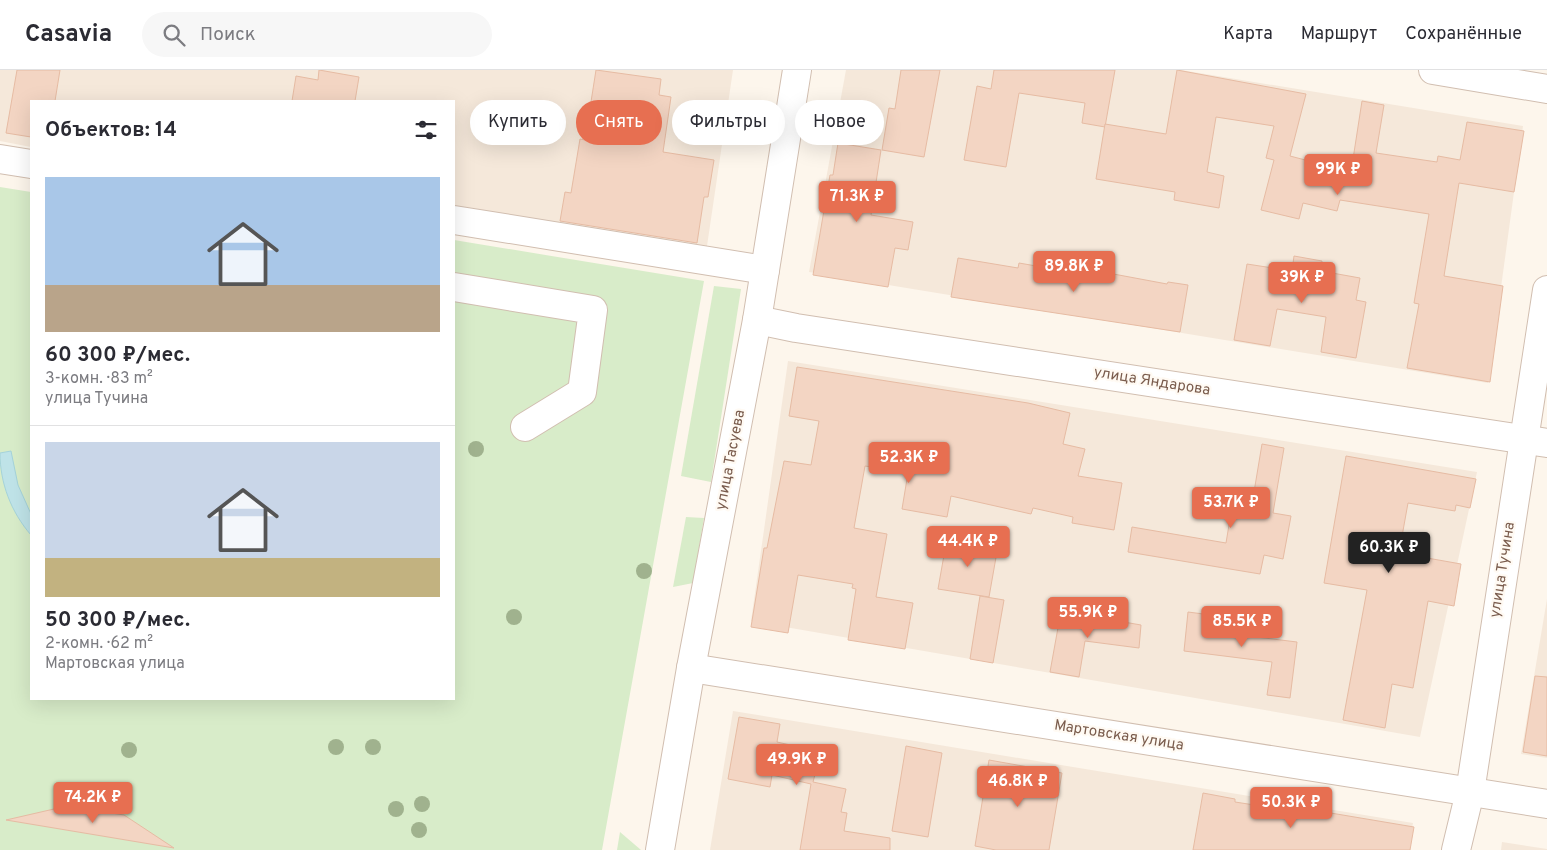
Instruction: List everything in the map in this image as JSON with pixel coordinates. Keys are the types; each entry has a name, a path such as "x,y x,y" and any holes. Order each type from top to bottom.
{"street":[{"name":"улица Тасуева","path":"660,850 691,668 766,270 797,70"},
{"path":"1433,70 1547,89"},
{"path":"0,159 30,164"},
{"path":"455,220 766,270"},
{"path":"455,287 593,310 582,392 525,428"},
{"name":"улица Тучина","path":"1456,850 1470,792 1535,441 1547,290"},
{"name":"улица Яндарова","path":"757,320 796,328 1535,441"},
{"name":"Мартовская улица","path":"691,668 1547,804"}],"shaded area":[{"path":"0,70 733,70 729,100 672,100 672,145 722,145 707,246 455,206 455,100 30,100 30,147 0,141"},
{"path":"846,70 1181,70 1523,126 1488,383 809,272 832,145 884,145 884,100 841,100"},
{"path":"788,361 1477,472 1420,737 751,621"},
{"path":"1547,599 1547,758 1521,754"},
{"path":"733,711 1413,823 1408,850 710,850"},
{"path":"1502,842 1547,849 1547,850 1501,850"}],"green space":[{"path":"0,187 30,192 30,700 455,700 455,240 704,281 602,850 0,850"},
{"path":"714,286 741,289 711,482 681,476"},
{"path":"686,517 704,518 693,583 673,587"},
{"path":"620,832 641,850 617,850"}],"water":[{"path":"11,451 18,485 30,512 30,534 12,507 8,497 2,475 0,453"}],"building":[{"path":"17,70 60,70 55,100 30,100 30,137 6,133"},
{"path":"319,70 359,77 355,100 292,100 296,76 318,80"},
{"path":"596,70 661,79 659,95 671,97 663,152 714,160 708,197 704,197 697,243 560,221 565,192 571,193 579,145 662,145 662,100 591,100"},
{"path":"901,70 940,70 924,157 882,150 889,108 895,109"},
{"path":"994,70 1115,70 1105,127 1082,123 1085,103 1019,93 1006,167 964,160 977,86 991,89"},
{"path":"1177,70 1306,94 1290,156 1351,172 1362,101 1384,105 1376,153 1437,162 1438,156 1460,160 1467,122 1524,131 1514,192 1459,183 1444,276 1503,286 1490,382 1407,368 1419,304 1414,303 1429,214 1340,200 1337,211 1303,203 1299,219 1261,210 1274,160 1266,158 1274,126 1216,117 1207,172 1224,176 1219,208 1174,200 1175,192 1096,179 1105,124 1166,134"},
{"path":"838,145 881,150 871,215 913,222 908,250 895,248 888,287 813,275 830,175 833,175"},
{"path":"1294,256 1322,261 1321,271 1360,278 1356,300 1366,302 1356,358 1321,352 1326,317 1277,309 1270,346 1234,340 1247,264 1292,271"},
{"path":"958,258 1018,268 1019,263 1059,270 1060,264 1167,284 1168,282 1188,285 1180,332 951,297"},
{"path":"797,367 1028,403 1070,413 1063,444 1085,449 1078,476 1122,483 1114,530 1072,523 1073,517 1033,508 1031,514 951,496 947,517 902,509 908,473 865,466 854,528 887,534 876,597 913,603 905,649 848,640 856,589 852,588 853,584 798,575 788,633 751,627 764,548 767,548 784,461 811,465 819,421 789,416"},
{"path":"1262,444 1284,448 1273,513 1291,516 1283,559 1264,555 1260,574 1128,552 1132,527 1226,543 1232,507 1251,510"},
{"path":"1346,456 1476,479 1470,508 1456,505 1455,511 1408,503 1399,553 1461,564 1454,606 1428,601 1413,688 1392,684 1385,728 1343,720 1367,590 1324,583"},
{"path":"947,538 998,546 989,597 938,589"},
{"path":"980,596 1004,600 993,663 970,659"},
{"path":"1061,611 1141,625 1139,648 1085,641 1079,677 1050,672"},
{"path":"1188,612 1242,619 1240,635 1297,642 1290,698 1267,695 1272,662 1184,651"},
{"path":"1535,676 1547,677 1547,756 1523,752"},
{"path":"739,717 780,724 777,742 821,752 813,782 846,789 841,812 847,813 844,831 890,838 890,850 800,850 811,784 772,775 770,787 728,779"},
{"path":"906,746 942,753 928,837 892,831"},
{"path":"989,760 1062,773 1049,850 996,850 975,846"},
{"path":"1203,793 1235,799 1235,802 1300,812 1301,808 1414,827 1410,850 1193,850"},
{"path":"67,806 124,815 174,848 6,820"}]}
